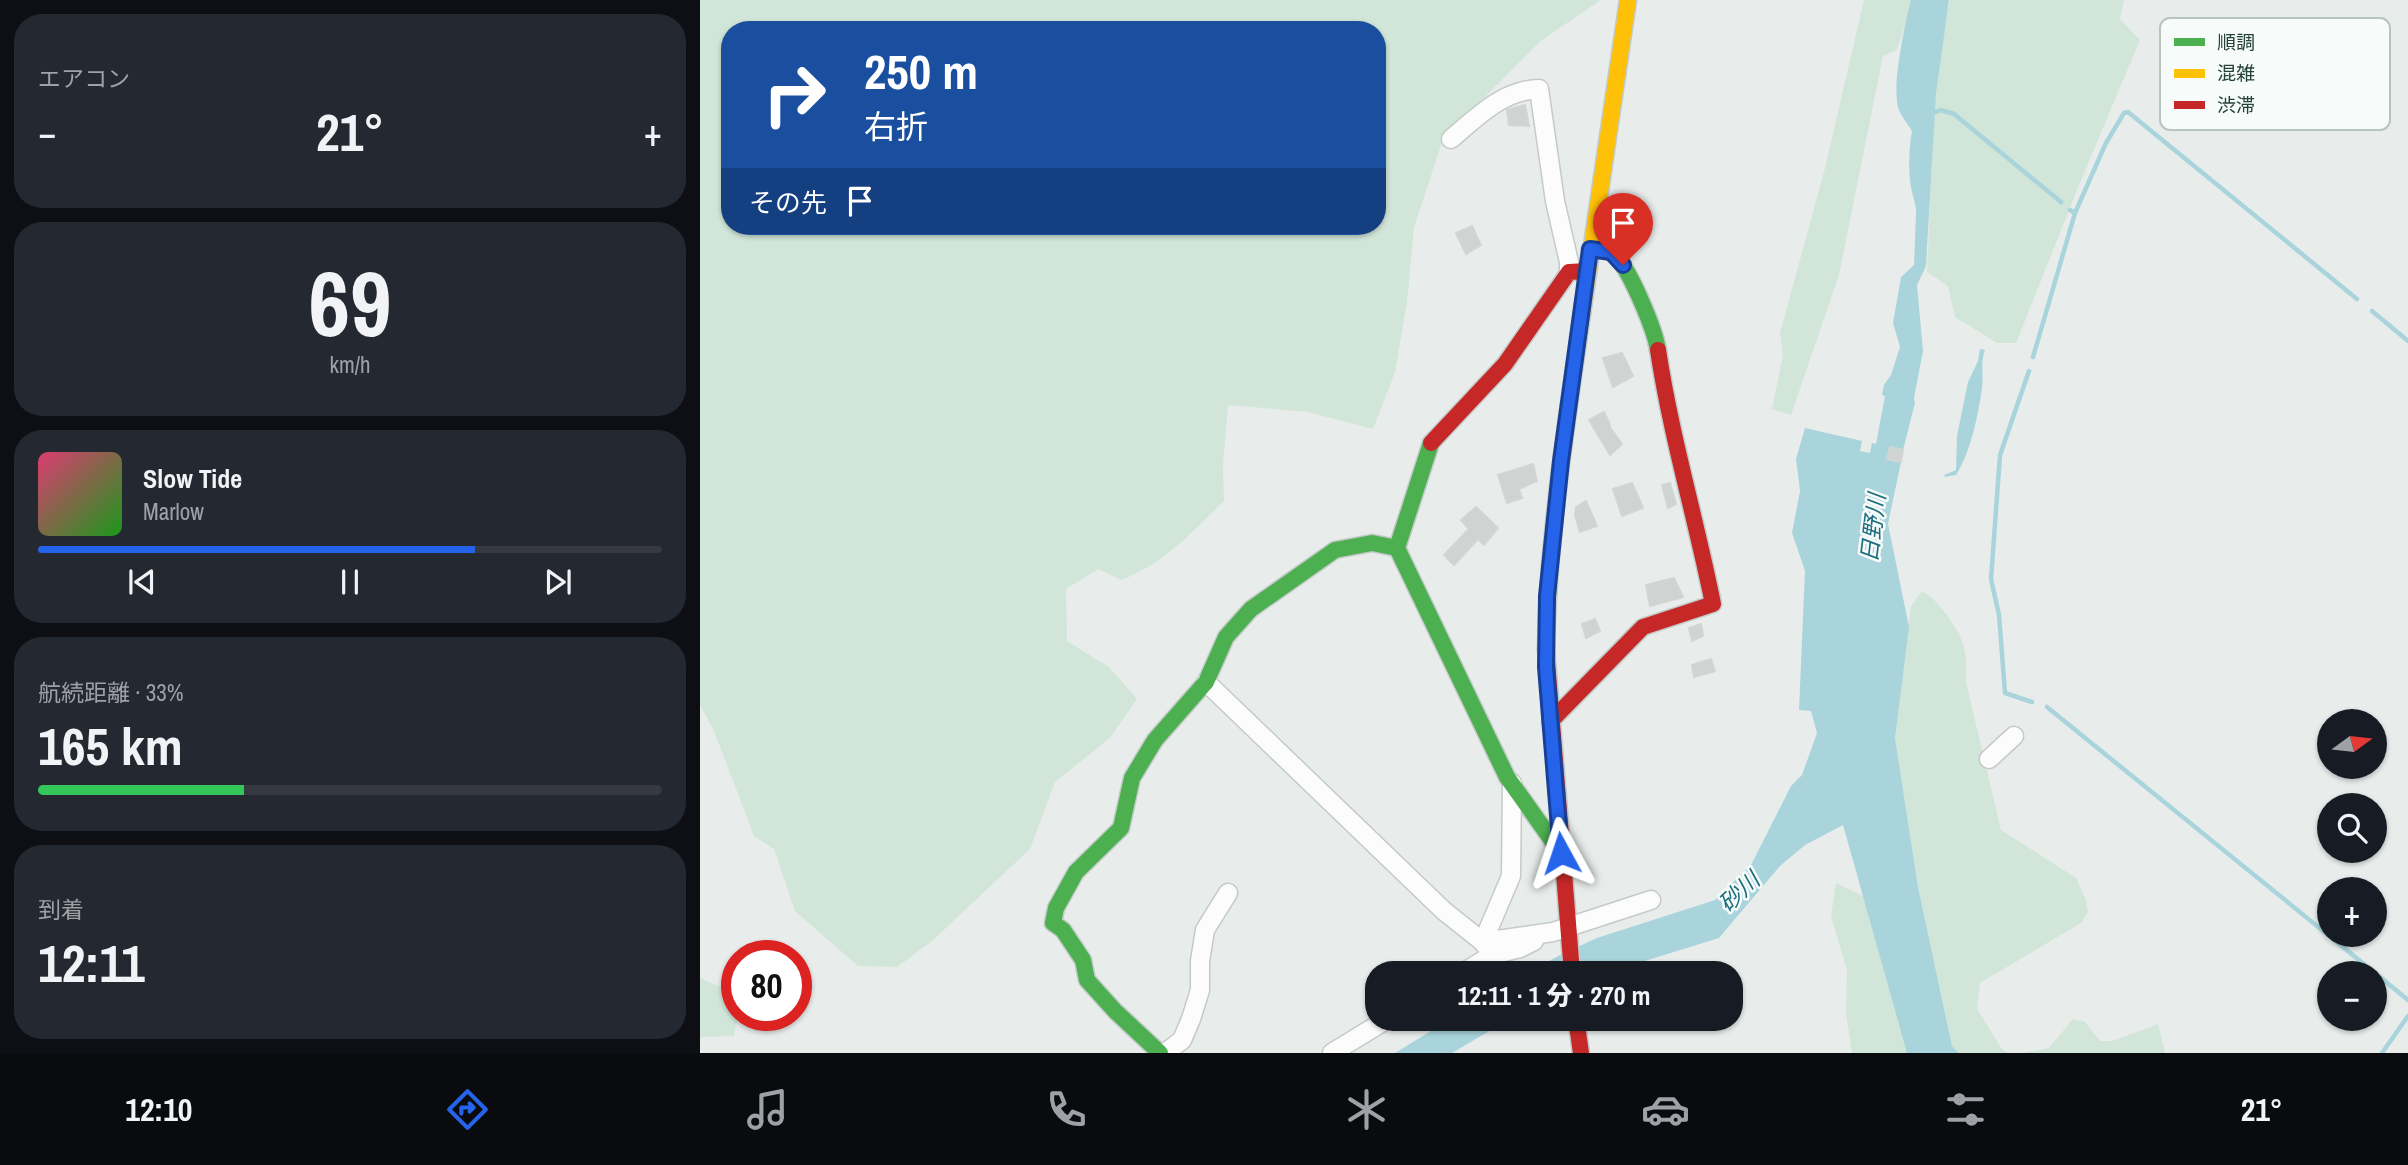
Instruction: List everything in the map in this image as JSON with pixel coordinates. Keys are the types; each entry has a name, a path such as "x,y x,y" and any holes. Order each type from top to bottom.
{"main road":[{"path":"1570,961 1564,934 1561,853 1546,667 1547,596 1561,461 1628,0"},
{"path":"1550,722 1643,627 1713,604 1698,526 1667,410 1656,340 1642,301 1623,265 1611,252 1590,249"},
{"path":"1561,853 1512,783 1396,548 1429,444 1506,364 1569,272 1587,271"},
{"path":"1163,1053 1115,1011 1087,980 1083,960 1063,930 1054,923 1056,908 1076,872 1121,828 1132,778 1155,740 1206,682 1226,637 1251,609 1335,550 1372,543 1396,548"},
{"path":"1578,1031 1581,1053"}],"street":[{"path":"1451,139 1492,103 1530,89 1539,89 1546,147 1569,272"},
{"path":"1206,682 1444,911 1488,949"},
{"path":"1989,759 2014,736"},
{"path":"1476,961 1488,949 1511,876 1512,783"},
{"path":"1163,1053 1182,1040 1191,1019 1200,990 1200,961 1205,930 1228,892"},
{"path":"1488,949 1564,934 1597,916 1651,900"},
{"path":"1332,1053 1368,1031"}],"green space":[{"path":"700,0 1601,0 1542,40 1443,139 1414,228 1407,302 1395,372 1373,429 1308,412 1228,405 1223,464 1224,501 1177,546 1136,574 1121,580 1098,569 1066,589 1067,641 1109,667 1137,699 1110,738 1055,782 1030,849 932,941 897,967 858,966 795,911 774,849 754,836 714,731 700,705"},
{"path":"1864,0 1913,0 1897,50 1883,56 1839,275 1791,415 1772,409 1783,355 1780,333 1825,168"},
{"path":"1950,0 2124,0 2120,19 2140,40 2016,343 1997,343 1955,317 1948,286 1927,272 1936,68"},
{"path":"1922,591 1946,614 1964,645 1966,682 2001,830 2076,878 2086,900 2088,912 2081,923 1980,983 1977,1009 2002,1049 2008,1053 1959,1053 1952,1046 1918,887 1895,738 1911,606"},
{"path":"1836,883 1874,901 1916,1053 1852,1053 1846,1013 1847,970 1831,916"},
{"path":"700,978 721,988 721,1031 735,1031 734,1036 700,1037"},
{"path":"2073,1019 2085,1022 2100,1041 2112,1041 2158,1024 2165,1053 2022,1053 2049,1048"}],"water":[{"path":"1911,0 1949,0 1936,93 1926,266 1917,285 1923,351 1915,403 1903,450 1890,447 1888,459 1901,462 1888,524 1909,627 1895,738 1918,887 1952,1046 1959,1053 1907,1053 1843,825 1805,845 1780,866 1719,938 1645,961 1549,961 1597,938 1715,900 1751,865 1791,786 1802,775 1817,733 1811,711 1799,710 1805,571 1792,533 1800,491 1796,459 1805,428 1862,441 1860,451 1870,453 1872,443 1876,444 1885,396 1882,395 1884,385 1891,375 1900,347 1893,323 1901,277 1914,265 1916,211 1909,166 1912,131 1899,110 1897,96 1900,54"},
{"path":"1980,349 1985,350 1973,433 1956,475 1945,477 1944,475 1956,470 1957,436 1968,382 1978,361"},
{"path":"1431,1031 1490,1031 1452,1053 1395,1053"}],"building":[{"path":"1525,105 1529,126 1509,125 1507,110"},
{"path":"1472,226 1481,245 1466,254 1456,233"},
{"path":"1622,353 1633,376 1613,387 1603,358"},
{"path":"1604,412 1609,426 1622,444 1610,455 1589,420"},
{"path":"1890,447 1903,450 1901,462 1887,459"},
{"path":"1533,464 1537,481 1519,489 1522,498 1507,503 1498,475"},
{"path":"1632,483 1643,508 1622,516 1613,489"},
{"path":"1670,483 1676,504 1668,508 1662,485"},
{"path":"1586,501 1597,526 1580,532 1575,515 1576,507"},
{"path":"1476,507 1498,528 1484,545 1478,539 1454,565 1444,555 1469,529 1461,520"},
{"path":"1674,578 1683,597 1650,606 1646,585"},
{"path":"1595,619 1600,631 1586,638 1582,624"},
{"path":"1701,624 1703,636 1692,641 1689,628"},
{"path":"1711,659 1715,671 1694,677 1692,665"}],"waterway":[{"path":"1930,114 1941,110 1954,114 2061,202"},
{"path":"2075,213 2106,143 2124,113 2128,112 2357,299"},
{"path":"2033,357 2075,213 2070,210"},
{"path":"2372,311 2408,341"},
{"path":"2029,371 2000,455 1991,579 1999,615 2005,693 2032,702"},
{"path":"2047,707 2360,961"},
{"path":"2387,983 2408,1000"},
{"path":"2382,1053 2408,1016"}],"traffic: fast":[{"path":"1590,249 1611,252 1618,258 1633,282 1658,350"},
{"path":"1546,649 1554,523 1582,314"},
{"path":"1431,443 1397,548 1507,777 1561,853"},
{"path":"1160,1053 1115,1011 1087,980 1083,960 1063,930 1053,923 1056,908 1076,872 1121,828 1132,778 1155,740 1206,682 1226,637 1251,609 1335,550 1372,543 1397,548"}],"traffic: slow":[{"path":"1582,314 1628,0"}],"traffic: jam":[{"path":"1431,443 1505,364 1569,272 1587,271"},
{"path":"1550,722 1643,627 1713,604 1658,350"},
{"path":"1546,649 1571,961"},
{"path":"1578,1031 1581,1053"}],"route":[{"path":"1561,853 1546,667 1547,596 1561,461 1590,249 1611,252 1623,265"}],"water label":[{"name":"日野川","path":"1873,528"},
{"name":"砂川","path":"1739,892"}]}
